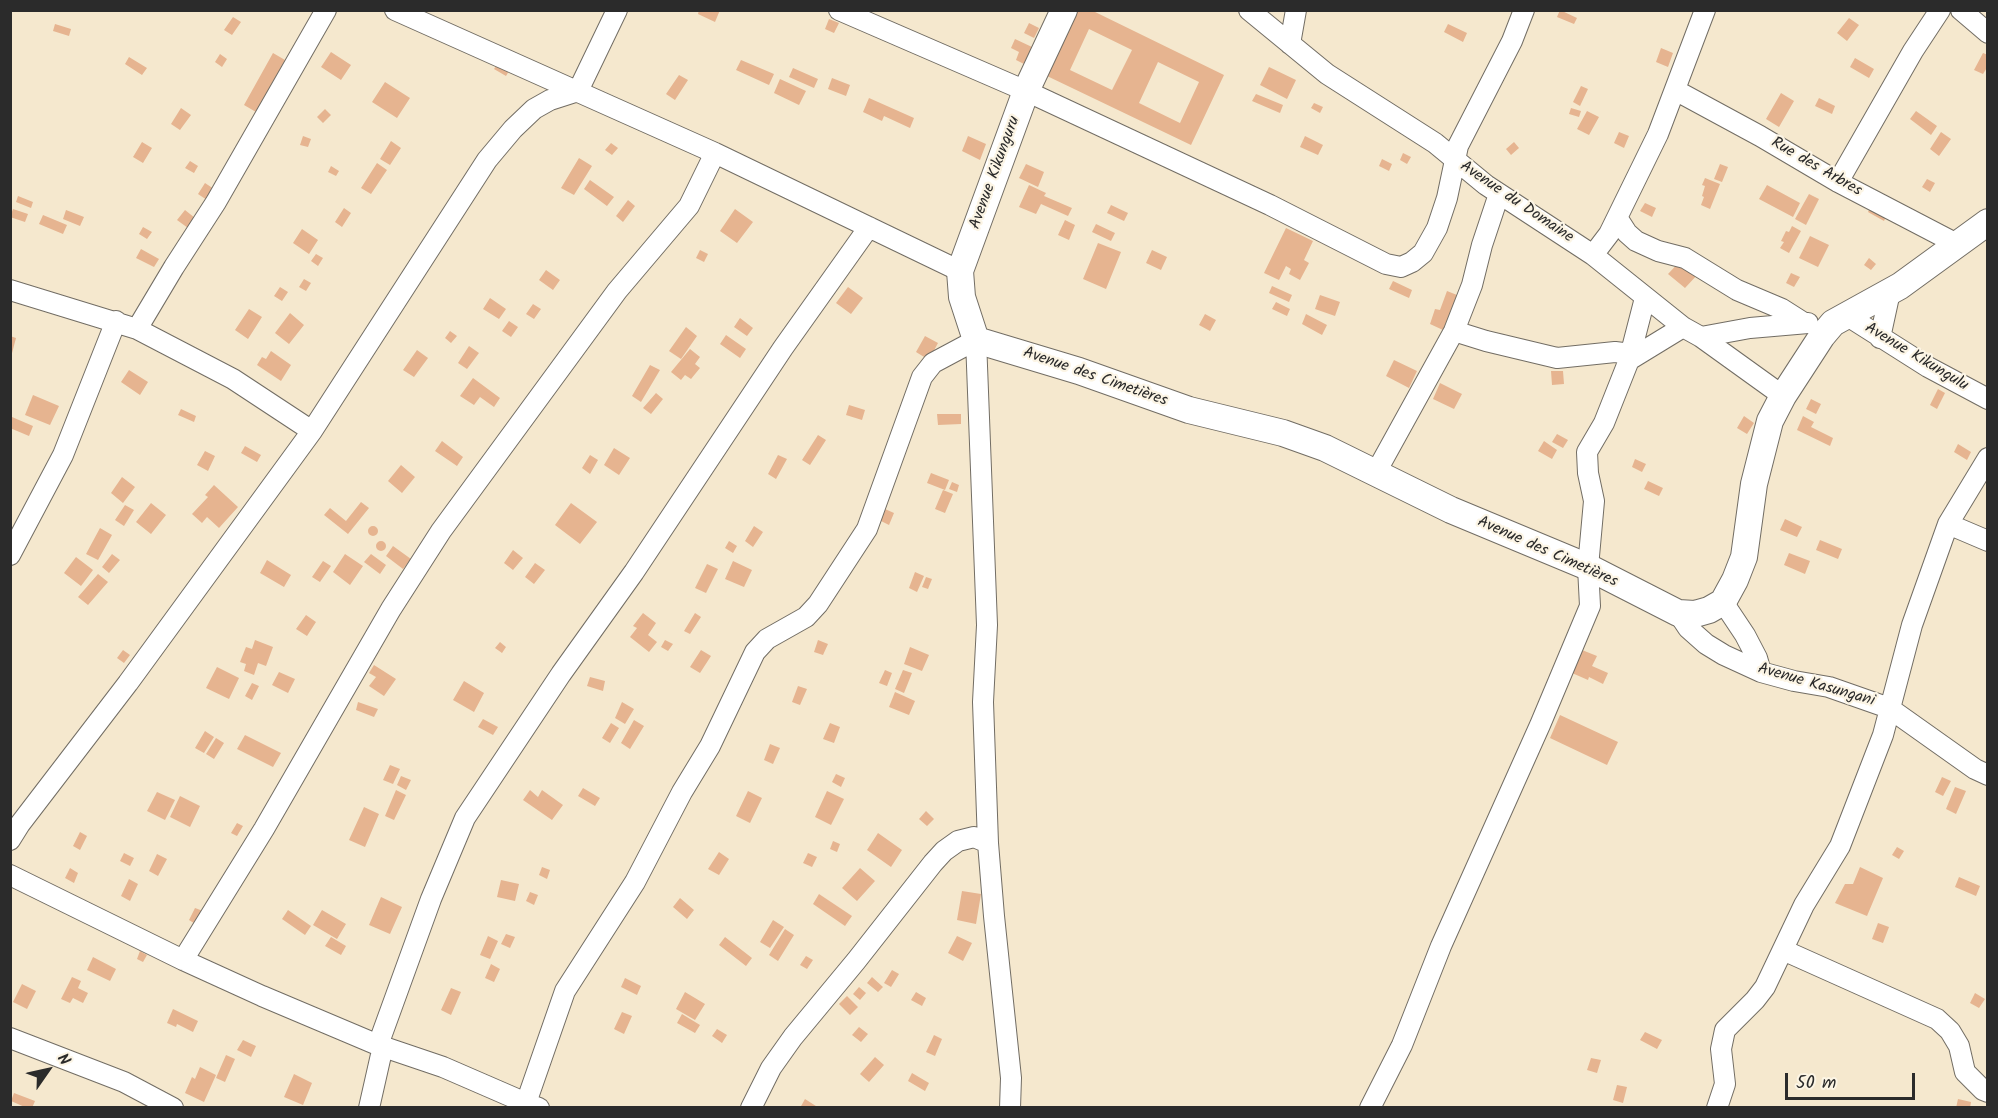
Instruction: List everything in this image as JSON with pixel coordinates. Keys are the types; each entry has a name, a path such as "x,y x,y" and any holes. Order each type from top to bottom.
{"street":[{"path":"138,329 216,202 326,10"},
{"path":"395,10 716,153 960,271"},
{"path":"10,840 312,431 487,160 513,129 534,109 550,100 579,91 617,10"},
{"path":"839,10 1026,91 1270,205 1386,264 1401,267 1423,253 1437,228 1447,198 1458,146 1512,41 1524,10"},
{"name":"Avenue Kikunguru","path":"976,340 962,297 960,271 1026,91 1064,10"},
{"name":"Avenue du Domaine","path":"1249,10 1327,74 1435,143 1498,194 1593,255 1683,327 1701,337 1783,396"},
{"path":"1290,44 1296,10"},
{"path":"1838,182 1913,51 1940,10"},
{"path":"1961,10 1988,33"},
{"path":"1593,255 1618,219 1658,134 1705,11"},
{"name":"Rue des Arbres","path":"1676,90 1838,182 1957,244"},
{"path":"183,960 264,829 391,609 441,531 617,291 688,206 716,153"},
{"path":"1375,474 1454,331 1472,285 1498,194"},
{"path":"1618,219 1627,233 1636,241 1658,251 1685,258 1737,290 1782,309 1804,323"},
{"path":"1678,614 1695,614 1709,610 1723,602 1735,580 1744,557 1754,484 1770,421 1783,396 1822,336 1839,319 1890,292 1988,222"},
{"path":"369,1107 381,1045 431,899 465,818 783,348 869,227"},
{"path":"10,290 138,329 233,379 312,431"},
{"path":"1880,338 1890,292"},
{"path":"1370,1107 1402,1045 1440,946 1540,725 1590,606 1588,567 1594,501 1588,473 1587,452 1604,423 1629,360 1646,298"},
{"path":"1701,337 1750,328 1839,319"},
{"name":"Avenue Kikungulu","path":"1839,319 1880,338 1988,399"},
{"path":"10,555 63,455 116,321"},
{"path":"1629,360 1683,327"},
{"path":"1454,331 1486,342 1557,358 1615,352 1623,353 1629,360"},
{"path":"10,875 183,960 381,1045 443,1067 532,1106 565,991 635,882 682,792 710,746 755,652 767,639 806,617 818,604 867,529 922,377 933,363 976,340 987,625 983,702 988,843 1011,1078 1010,1107"},
{"name":"Avenue des Cimetières","path":"976,340 1079,371 1190,410 1283,433 1325,448 1451,510 1588,567 1678,614"},
{"path":"1717,1107 1725,1084 1721,1049 1725,1030 1765,987 1804,904 1840,846 1883,735 1912,625 1948,524 1988,458"},
{"path":"1948,524 1988,541"},
{"path":"1590,606 1619,585"},
{"path":"1723,602 1745,635 1757,658 1761,672"},
{"name":"Avenue Kasungani","path":"1678,614 1688,628 1706,644 1761,672 1829,687 1889,708 1988,775"},
{"path":"751,1107 771,1068 793,1037 933,863 958,841 974,837 988,843"},
{"path":"1783,950 1937,1019 1950,1031 1959,1046 1965,1072 1988,1092"},
{"path":"10,1038 124,1082 173,1107"}],"building":[{"path":"699,10 720,10 715,22 698,14"},
{"path":"1078,10 1091,10 1224,75 1191,145 1047,76","holes":["1089,29 1132,50 1112,90 1070,70","1158,62 1199,82 1180,123 1139,103"]},
{"path":"1560,10 1577,18 1574,24 1557,17"},
{"path":"233,17 241,22 232,35 224,30"},
{"path":"1849,18 1859,25 1847,41 1837,33"},
{"path":"829,19 839,23 834,33 825,29"},
{"path":"1029,23 1039,28 1034,38 1024,33"},
{"path":"55,24 71,29 69,36 53,31"},
{"path":"1448,24 1467,33 1463,42 1444,32"},
{"path":"1015,39 1032,47 1024,64 1016,60 1019,52 1011,48"},
{"path":"1661,48 1673,53 1668,67 1656,62"},
{"path":"331,52 351,65 341,80 321,67"},
{"path":"273,53 285,60 256,112 244,105"},
{"path":"1983,53 1988,55 1988,66 1983,74 1974,70"},
{"path":"220,54 227,59 222,67 215,62"},
{"path":"129,57 147,68 142,75 125,64"},
{"path":"1855,58 1874,69 1869,78 1850,67"},
{"path":"501,59 512,66 506,76 494,69"},
{"path":"741,60 774,74 769,85 736,70"},
{"path":"1269,67 1296,80 1287,99 1260,85"},
{"path":"793,68 818,79 814,88 789,77"},
{"path":"679,75 688,80 675,100 666,94"},
{"path":"832,78 850,85 846,96 828,89"},
{"path":"780,79 806,91 799,105 774,93"},
{"path":"385,82 410,98 397,118 372,102"},
{"path":"1581,86 1588,89 1580,106 1573,102"},
{"path":"1781,93 1794,101 1779,127 1766,119"},
{"path":"1256,94 1283,105 1280,113 1252,101"},
{"path":"869,98 914,118 910,128 884,116 882,121 863,112"},
{"path":"1819,98 1835,106 1832,114 1815,106"},
{"path":"1314,103 1323,107 1320,113 1311,108"},
{"path":"181,108 191,115 180,130 171,124"},
{"path":"1571,108 1581,111 1579,117 1569,114"},
{"path":"325,109 331,115 323,123 317,117"},
{"path":"1587,111 1599,117 1589,135 1577,129"},
{"path":"1916,111 1937,126 1931,135 1910,119"},
{"path":"1619,132 1629,136 1624,148 1614,143"},
{"path":"1941,132 1951,139 1939,156 1930,149"},
{"path":"303,136 311,139 308,147 300,145"},
{"path":"968,136 986,144 980,160 962,151"},
{"path":"1305,136 1323,145 1318,155 1300,147"},
{"path":"391,141 401,148 390,165 380,159"},
{"path":"142,142 152,148 143,163 133,157"},
{"path":"1514,142 1519,148 1511,155 1506,149"},
{"path":"611,143 618,148 612,155 605,150"},
{"path":"1403,153 1411,157 1407,164 1400,160"},
{"path":"579,158 592,166 574,195 561,188"},
{"path":"1382,159 1392,164 1389,171 1379,166"},
{"path":"190,161 198,166 194,173 185,168"},
{"path":"377,163 387,170 371,194 361,188"},
{"path":"1026,164 1044,172 1038,187 1019,178"},
{"path":"1720,164 1728,167 1722,182 1714,179"},
{"path":"331,166 339,171 336,176 328,172"},
{"path":"1705,178 1720,184 1710,209 1701,205 1705,186 1702,185"},
{"path":"1927,179 1935,183 1930,192 1922,187"},
{"path":"590,180 614,197 607,206 584,189"},
{"path":"205,183 214,189 207,200 198,194"},
{"path":"1029,185 1046,193 1044,196 1072,208 1068,216 1041,204 1036,214 1019,207"},
{"path":"1767,185 1800,203 1793,217 1759,199"},
{"path":"1809,194 1819,199 1806,225 1795,219"},
{"path":"18,196 33,202 31,208 16,202"},
{"path":"628,200 635,206 623,222 616,216"},
{"path":"1645,203 1656,208 1652,217 1640,211"},
{"path":"1873,203 1888,212 1884,221 1868,212"},
{"path":"1111,205 1128,213 1124,221 1107,213"},
{"path":"344,208 351,213 342,227 335,222"},
{"path":"13,209 28,214 25,222 10,217"},
{"path":"735,209 753,222 737,243 720,231"},
{"path":"66,210 84,217 80,226 63,219"},
{"path":"185,210 195,218 188,228 177,220"},
{"path":"43,215 67,225 63,234 39,224"},
{"path":"1065,220 1075,225 1069,240 1058,235"},
{"path":"1096,224 1115,233 1111,241 1092,232"},
{"path":"1792,226 1801,231 1789,253 1780,248 1786,231 1789,232"},
{"path":"143,227 152,232 147,239 139,234"},
{"path":"1286,228 1313,241 1304,260 1309,263 1300,280 1289,274 1291,269 1286,266 1279,280 1264,273"},
{"path":"302,229 318,240 309,254 293,243"},
{"path":"1810,236 1829,245 1818,267 1799,258"},
{"path":"1098,243 1121,252 1106,289 1083,279"},
{"path":"141,249 159,259 154,267 136,258"},
{"path":"700,250 708,254 704,262 696,258"},
{"path":"1152,250 1167,257 1161,270 1146,263"},
{"path":"316,254 323,258 318,266 311,261"},
{"path":"1683,258 1699,273 1685,288 1668,274"},
{"path":"1869,258 1876,264 1871,270 1864,265"},
{"path":"546,270 560,280 553,290 539,280"},
{"path":"1791,273 1800,277 1794,287 1786,283"},
{"path":"304,279 311,283 306,291 299,287"},
{"path":"1393,281 1412,290 1409,298 1389,289"},
{"path":"1272,286 1292,295 1289,302 1269,293"},
{"path":"280,287 288,292 282,301 274,296"},
{"path":"848,287 863,298 851,314 836,303"},
{"path":"1447,291 1457,295 1443,330 1430,324 1435,309 1440,310"},
{"path":"1320,295 1340,302 1335,316 1315,309"},
{"path":"490,298 506,309 499,319 483,309"},
{"path":"1276,302 1290,309 1287,316 1272,309"},
{"path":"533,304 541,309 534,319 526,314"},
{"path":"249,309 262,317 248,339 235,330"},
{"path":"290,313 304,325 289,344 275,333"},
{"path":"1205,314 1216,320 1210,331 1199,325"},
{"path":"1306,314 1327,325 1322,335 1302,324"},
{"path":"740,318 753,328 747,336 734,327"},
{"path":"509,321 518,327 511,337 502,331"},
{"path":"686,327 697,336 681,359 669,351"},
{"path":"450,331 457,336 451,343 445,338"},
{"path":"726,335 746,349 740,358 720,344"},
{"path":"10,336 16,338 11,357 10,357"},
{"path":"925,336 938,343 929,360 916,352"},
{"path":"469,346 479,353 467,369 458,363"},
{"path":"690,349 700,357 695,364 700,368 691,379 685,375 681,380 671,372"},
{"path":"417,350 428,358 414,377 403,370"},
{"path":"271,351 291,365 281,381 257,365 262,357 266,359"},
{"path":"1394,360 1417,371 1409,388 1386,376"},
{"path":"650,365 660,370 641,402 632,396"},
{"path":"129,370 148,382 140,395 121,382"},
{"path":"1551,371 1563,371 1564,384 1552,385"},
{"path":"473,378 500,398 494,407 480,397 474,405 460,396"},
{"path":"1440,383 1462,394 1454,409 1433,399"},
{"path":"1938,389 1945,393 1937,409 1930,405"},
{"path":"656,393 663,399 651,414 643,408"},
{"path":"33,395 59,406 50,425 25,415"},
{"path":"1811,399 1821,404 1816,414 1806,409"},
{"path":"849,405 865,410 862,420 846,415"},
{"path":"181,409 196,416 194,422 178,415"},
{"path":"937,414 961,414 961,424 938,425"},
{"path":"1744,416 1754,423 1747,434 1737,428"},
{"path":"1803,416 1814,422 1811,427 1833,438 1830,446 1797,430"},
{"path":"12,417 33,426 29,436 10,428"},
{"path":"1557,434 1568,440 1563,448 1552,442"},
{"path":"818,435 826,440 810,465 802,460"},
{"path":"442,441 463,457 457,466 435,451"},
{"path":"1544,441 1557,450 1552,459 1538,451"},
{"path":"1958,444 1971,452 1967,460 1954,452"},
{"path":"245,446 261,455 257,462 241,453"},
{"path":"614,448 630,458 619,475 604,465"},
{"path":"205,451 215,456 208,471 197,465"},
{"path":"590,455 598,460 590,474 582,468"},
{"path":"778,455 787,459 776,479 768,474"},
{"path":"1635,459 1646,464 1642,472 1632,467"},
{"path":"401,465 415,477 402,493 388,481"},
{"path":"931,473 949,480 945,490 927,483"},
{"path":"122,477 135,487 123,503 111,493"},
{"path":"1648,481 1663,488 1659,496 1644,489"},
{"path":"952,482 959,485 957,492 949,489"},
{"path":"214,485 238,507 219,528 207,517 202,523 192,514 208,497 205,495"},
{"path":"943,490 953,494 945,513 935,509"},
{"path":"361,502 369,508 348,534 324,515 330,508 346,521"},
{"path":"151,503 166,515 151,534 136,522"},
{"path":"571,503 597,522 580,544 555,525"},
{"path":"125,505 134,510 124,526 115,520"},
{"path":"885,509 894,513 889,525 881,521"},
{"path":"1785,519 1802,527 1797,537 1780,530"},
{"path":"373,526 377,527 377,535 373,536 369,535 368,531 369,527"},
{"path":"754,526 763,532 753,547 745,541"},
{"path":"100,528 112,535 98,560 86,554"},
{"path":"1820,540 1842,549 1838,559 1816,550"},
{"path":"381,541 385,542 385,550 381,551 377,550 376,546 377,542"},
{"path":"729,541 737,546 733,553 725,548"},
{"path":"393,546 411,559 403,569 386,556"},
{"path":"513,550 523,558 513,570 504,563"},
{"path":"1789,553 1810,561 1805,574 1784,565"},
{"path":"112,554 120,560 109,573 102,567"},
{"path":"345,554 363,566 350,585 333,572"},
{"path":"371,554 386,565 380,574 364,562"},
{"path":"76,557 93,570 81,586 64,573"},
{"path":"267,560 291,575 284,587 260,573"},
{"path":"323,561 331,566 320,582 312,577"},
{"path":"733,561 752,570 744,587 725,579"},
{"path":"535,563 545,570 534,584 525,577"},
{"path":"707,564 718,569 706,593 695,588"},
{"path":"915,572 924,576 917,592 909,588"},
{"path":"98,574 108,582 88,605 78,597"},
{"path":"926,577 932,579 928,589 922,587"},
{"path":"643,613 656,623 648,635 657,642 649,652 630,637 637,628 633,626"},
{"path":"695,613 701,617 690,634 684,631"},
{"path":"306,615 316,622 307,636 296,629"},
{"path":"255,640 273,647 266,666 258,663 254,675 244,671 246,664 240,662 246,647 252,649"},
{"path":"665,640 673,644 668,651 661,647"},
{"path":"818,640 828,644 823,655 814,652"},
{"path":"500,642 506,647 502,653 495,648"},
{"path":"910,647 929,655 922,671 904,664"},
{"path":"123,650 130,655 124,663 117,658"},
{"path":"701,650 711,656 700,673 690,667"},
{"path":"1582,650 1597,656 1592,666 1608,673 1603,684 1589,677 1588,680 1572,673"},
{"path":"374,665 396,679 384,696 369,686 376,677 369,673"},
{"path":"217,667 239,678 229,699 206,688"},
{"path":"885,670 892,673 887,686 879,683"},
{"path":"903,670 912,673 904,693 895,689"},
{"path":"279,672 295,679 288,693 272,685"},
{"path":"590,677 605,681 603,691 587,686"},
{"path":"464,681 484,693 474,712 453,700"},
{"path":"252,683 259,686 252,700 245,696"},
{"path":"798,686 807,689 800,705 792,702"},
{"path":"895,692 915,701 909,715 889,707"},
{"path":"358,702 378,709 374,717 356,710"},
{"path":"622,702 634,709 625,724 615,718"},
{"path":"1560,715 1618,742 1607,765 1550,738"},
{"path":"483,719 498,727 493,735 478,727"},
{"path":"634,720 644,726 630,749 621,743"},
{"path":"611,723 619,728 610,743 602,738"},
{"path":"830,723 840,727 834,743 823,739"},
{"path":"205,731 214,737 204,753 195,748"},
{"path":"245,735 281,753 273,767 237,749"},
{"path":"216,738 224,743 214,759 206,754"},
{"path":"770,744 780,748 773,764 764,760"},
{"path":"390,765 400,769 393,784 383,780"},
{"path":"836,774 845,778 841,787 832,782"},
{"path":"401,776 411,780 406,790 397,785"},
{"path":"1942,777 1951,781 1943,796 1935,792"},
{"path":"1955,787 1966,791 1956,814 1946,809"},
{"path":"583,788 600,798 595,806 578,796"},
{"path":"396,790 406,795 394,820 385,816"},
{"path":"530,790 538,797 542,790 563,805 552,820 523,800"},
{"path":"748,791 762,798 750,823 736,816"},
{"path":"827,791 844,799 831,825 815,817"},
{"path":"157,792 175,800 165,820 147,811"},
{"path":"180,796 200,806 190,827 170,817"},
{"path":"364,807 379,814 365,847 349,840"},
{"path":"926,811 934,819 927,826 919,819"},
{"path":"237,823 243,826 237,836 231,833"},
{"path":"80,832 87,836 80,850 73,846"},
{"path":"878,833 902,850 891,867 867,850"},
{"path":"833,841 840,844 837,852 830,849"},
{"path":"1897,847 1904,851 1899,859 1892,855"},
{"path":"719,852 729,859 719,875 708,869"},
{"path":"124,853 134,858 130,866 120,861"},
{"path":"808,853 817,857 812,867 803,863"},
{"path":"157,854 167,859 158,876 149,871"},
{"path":"542,867 550,870 547,879 539,875"},
{"path":"1860,867 1883,878 1867,916 1835,903 1845,884 1853,884"},
{"path":"70,868 78,873 74,883 65,878"},
{"path":"860,868 875,881 857,901 842,888"},
{"path":"1959,877 1980,886 1976,896 1955,887"},
{"path":"129,879 138,884 130,901 121,896"},
{"path":"501,880 519,884 515,901 497,897"},
{"path":"962,891 981,894 976,924 957,920"},
{"path":"530,892 538,895 534,905 526,901"},
{"path":"819,894 852,916 845,926 813,904"},
{"path":"381,897 402,907 390,934 369,925"},
{"path":"680,898 694,910 687,919 673,907"},
{"path":"195,908 203,911 197,925 189,920"},
{"path":"288,910 311,926 305,935 282,919"},
{"path":"322,910 346,924 337,939 313,925"},
{"path":"773,920 784,927 770,948 760,942"},
{"path":"1878,923 1889,927 1883,943 1872,939"},
{"path":"785,929 794,935 778,961 769,955"},
{"path":"506,934 515,937 510,948 501,944"},
{"path":"488,936 498,941 490,959 480,955"},
{"path":"957,936 972,943 963,961 948,953"},
{"path":"331,937 346,946 341,955 325,946"},
{"path":"725,937 752,958 746,966 719,945"},
{"path":"140,951 147,955 143,962 137,959"},
{"path":"806,956 813,960 807,969 800,965"},
{"path":"93,957 116,969 110,981 87,970"},
{"path":"491,964 500,969 494,982 485,978"},
{"path":"892,970 899,974 891,987 884,983"},
{"path":"72,977 81,981 78,988 88,993 83,1003 73,998 70,1003 61,999"},
{"path":"872,977 883,987 878,992 867,983"},
{"path":"625,978 641,986 637,995 621,987"},
{"path":"22,984 36,991 27,1009 13,1002"},
{"path":"859,987 866,993 860,1000 853,994"},
{"path":"451,988 461,992 451,1015 441,1010"},
{"path":"685,992 705,1004 695,1020 676,1009"},
{"path":"916,992 926,998 922,1006 911,1000"},
{"path":"1975,993 1985,999 1979,1008 1970,1003"},
{"path":"847,996 858,1007 850,1015 839,1004"},
{"path":"173,1009 198,1021 193,1032 177,1024 176,1027 167,1023"},
{"path":"622,1012 632,1016 624,1034 614,1029"},
{"path":"682,1014 700,1025 695,1033 677,1023"},
{"path":"859,1027 868,1034 861,1042 852,1035"},
{"path":"717,1029 727,1035 722,1043 712,1036"},
{"path":"1645,1032 1662,1040 1657,1049 1640,1040"},
{"path":"934,1035 942,1039 935,1056 926,1052"},
{"path":"243,1040 256,1046 251,1057 237,1050"},
{"path":"226,1055 235,1059 225,1082 216,1078"},
{"path":"875,1057 884,1065 869,1082 860,1074"},
{"path":"1591,1058 1601,1060 1597,1073 1587,1070"},
{"path":"200,1067 216,1075 204,1102 185,1093 192,1077 195,1079"},
{"path":"912,1073 929,1083 925,1091 908,1081"},
{"path":"294,1074 312,1083 303,1105 284,1097"},
{"path":"1617,1085 1627,1087 1623,1103 1613,1100"},
{"path":"14,1093 35,1101 32,1108 11,1101"},
{"path":"805,1099 819,1108 800,1108"},
{"path":"1958,1099 1971,1102 1970,1108 1956,1108"}]}
